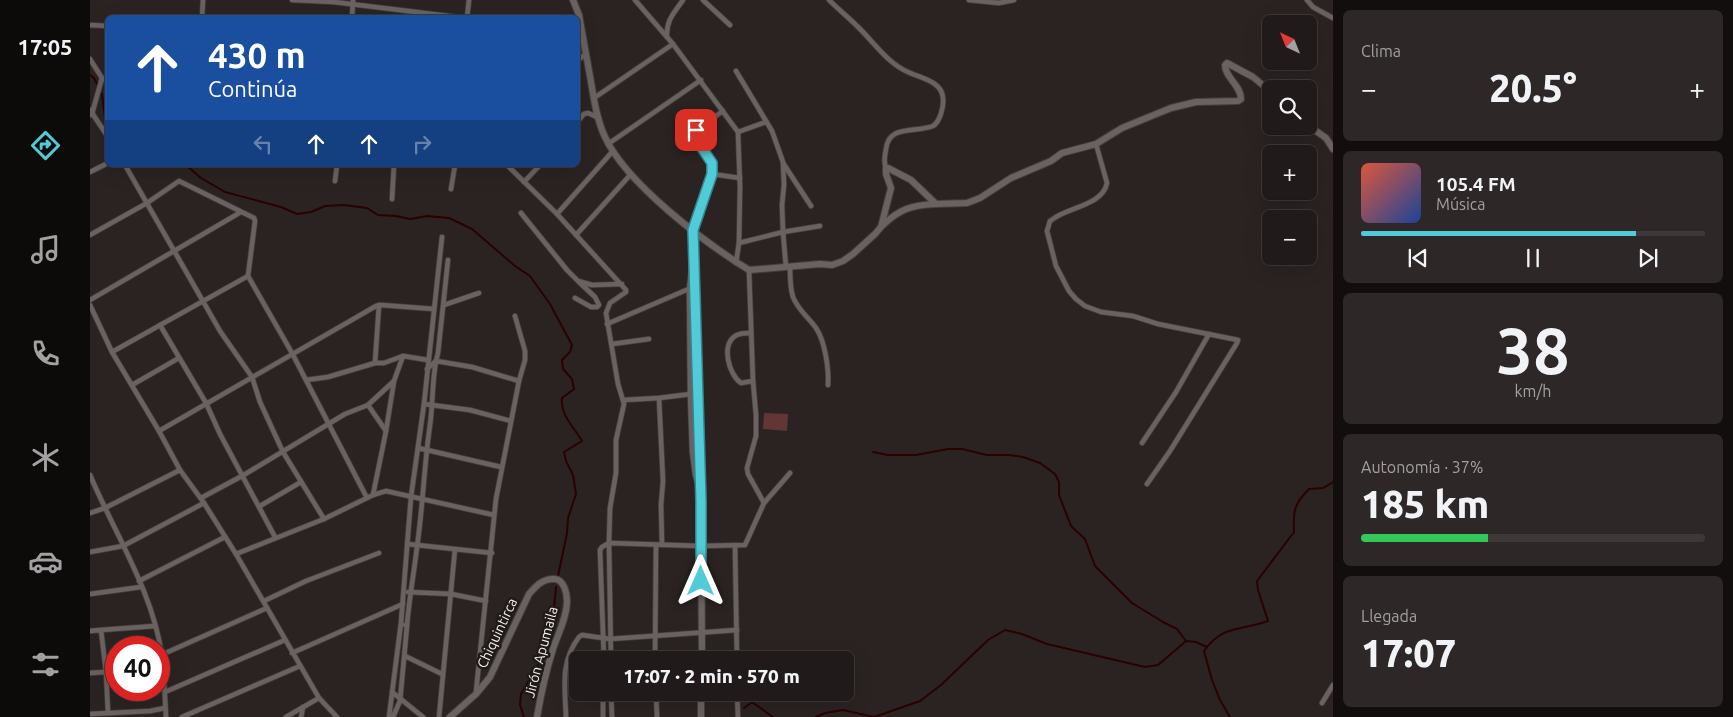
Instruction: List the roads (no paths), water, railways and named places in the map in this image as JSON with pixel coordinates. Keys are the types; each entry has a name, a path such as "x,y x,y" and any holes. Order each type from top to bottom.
{"street":[{"path":"202,15 203,0"},
{"path":"292,0 353,3 438,15"},
{"path":"466,15 469,0"},
{"path":"573,0 576,15"},
{"path":"635,0 673,44 738,132 740,178 739,243 736,263"},
{"path":"667,37 669,20 683,0"},
{"path":"703,0 730,25"},
{"path":"829,0 857,25 890,60 907,72 930,81 940,88 943,98 939,119 935,124 899,132 889,138 884,160 891,188 881,227"},
{"path":"969,0 999,3 1014,0"},
{"path":"1307,0 1324,15 1333,18"},
{"path":"90,24 105,26"},
{"path":"580,31 599,118 612,152 631,174 663,205 736,263 748,270 832,264 843,261 875,234 893,215 901,210 923,204 967,203 980,198 1011,178 1051,161 1062,153 1096,144 1122,128 1171,108 1196,102 1238,102 1241,99 1241,95 1225,68 1227,63 1253,77 1262,84"},
{"path":"594,98 673,44"},
{"path":"580,58 586,54"},
{"path":"90,59 105,80"},
{"path":"736,70 772,131 783,162 811,206"},
{"path":"102,78 91,113 105,134"},
{"path":"608,144 701,80"},
{"path":"702,651 700,492 694,394 693,230 712,174 712,163 693,134 723,111"},
{"path":"580,119 588,113 599,118"},
{"path":"738,132 766,122"},
{"path":"1317,132 1326,138 1333,148"},
{"path":"1096,144 1107,183 1106,188 1098,198 1050,221 1047,231 1056,266 1070,291 1085,306 1096,310 1235,338 1238,341 1170,451 1147,484"},
{"path":"557,214 612,152"},
{"path":"783,162 783,232 792,293 794,299 815,327 820,338 828,372 828,385"},
{"path":"90,172 105,164"},
{"path":"126,167 175,250 202,301 252,377 260,402 283,452 324,519"},
{"path":"335,181 337,167"},
{"path":"392,199 394,167"},
{"path":"452,189 455,167"},
{"path":"509,167 557,214 626,290 626,292 610,304 606,313 618,384 624,404 616,440 616,473 610,508 611,651"},
{"path":"524,182 538,167"},
{"path":"886,168 911,180 936,204"},
{"path":"576,235 631,174"},
{"path":"712,174 740,178"},
{"path":"90,235 147,203 180,180 255,220 248,276 292,353 367,498"},
{"path":"90,300 241,212"},
{"path":"521,213 567,270 595,297 599,305 597,307 591,306 575,298"},
{"path":"739,243 783,232 820,226"},
{"path":"389,717 401,623 412,497 442,236"},
{"path":"393,717 400,699 410,592 417,546 434,375 448,260"},
{"path":"748,270 756,436 747,471 764,503"},
{"path":"112,352 248,276"},
{"path":"578,281 592,285 622,284"},
{"path":"607,324 692,288"},
{"path":"444,305 479,293"},
{"path":"90,305 112,352 180,470 236,554 318,698 337,717"},
{"path":"159,431 378,305 434,309"},
{"path":"375,363 378,305"},
{"path":"476,694 492,553 494,515 501,467 525,360 525,351 515,316"},
{"path":"160,325 206,403 275,537"},
{"path":"751,333 736,335 729,342 728,347 731,371 735,380 740,384 753,382"},
{"path":"1142,443 1176,392 1209,334"},
{"path":"612,344 649,339"},
{"path":"306,380 328,377 403,356 428,360"},
{"path":"372,495 386,431 394,381 403,356"},
{"path":"132,385 179,358"},
{"path":"427,370 436,361"},
{"path":"436,361 472,367 519,380"},
{"path":"90,552 123,546 202,501 345,414 368,405 394,381"},
{"path":"623,400 694,394"},
{"path":"655,651 661,505 664,481 659,398"},
{"path":"424,404 470,410 511,421"},
{"path":"368,405 386,431"},
{"path":"418,448 501,467"},
{"path":"90,513 105,508 180,470"},
{"path":"604,651 600,550 609,543 701,546 744,545 747,543 764,503 790,473"},
{"path":"90,476 141,587 157,636"},
{"path":"260,506 301,482"},
{"path":"236,554 324,519 372,495 386,491 494,515"},
{"path":"138,581 225,537"},
{"path":"408,544 492,553"},
{"path":"734,545 737,651"},
{"path":"439,717 455,550"},
{"path":"264,601 306,581 379,553"},
{"name":"Jirón Apumaila","path":"537,717 553,650 568,602 566,591 560,581 555,579 545,580"},
{"name":"Chiquintirca","path":"450,717 476,694 490,677 529,594 537,585 545,580"},
{"path":"90,594 141,587"},
{"path":"404,592 451,594 486,600"},
{"path":"292,653 403,604"},
{"path":"170,651 267,608"},
{"path":"401,623 407,626"},
{"path":"90,631 155,626"},
{"path":"101,630 105,664"},
{"path":"566,717 565,667 567,657 582,635 610,639 737,630"},
{"path":"170,690 285,640"},
{"path":"405,656 442,674"},
{"path":"182,717 300,666"},
{"path":"90,673 105,672"},
{"path":"1322,703 1333,685"},
{"path":"392,692 423,717"},
{"path":"286,717 318,698"},
{"path":"107,701 108,712"},
{"path":"165,701 166,717"},
{"path":"603,701 603,717"},
{"path":"611,701 612,717"},
{"path":"656,701 657,717"},
{"path":"701,717 702,701"},
{"path":"737,701 738,717"},
{"path":"302,707 302,717"},
{"path":"90,714 150,711 165,708"},
{"path":"150,711 153,717"}],"waterway":[{"path":"90,75 97,84"},
{"path":"102,94 105,118"},
{"path":"188,167 201,178 225,192 281,207 297,214 311,212 325,206 344,205 367,208 378,215 410,219 427,216 449,218 472,229 515,266 530,276 550,304 572,345 570,352 562,360 563,369 572,379 574,389 562,398 562,404 568,421 582,441 564,452 573,475 576,494 568,518 567,533 558,576"},
{"path":"873,452 888,455 916,455 948,449 962,449 987,455 1023,457 1040,463 1055,474 1059,482 1059,495 1071,526 1085,539 1095,566 1132,603 1177,629 1186,641"},
{"path":"1230,717 1220,700 1212,680 1204,651 1211,642 1225,632 1268,621 1257,581 1294,532 1294,513 1300,499 1309,489 1323,488 1333,482"},
{"path":"524,717 520,705 521,694 538,665 552,629 556,587"},
{"path":"816,717 825,713 843,710 874,717 920,701 941,685 988,640 1005,630 1022,634 1047,644 1145,667 1158,665 1186,641 1196,642 1207,647"},
{"path":"744,708 752,702 773,717"}]}
